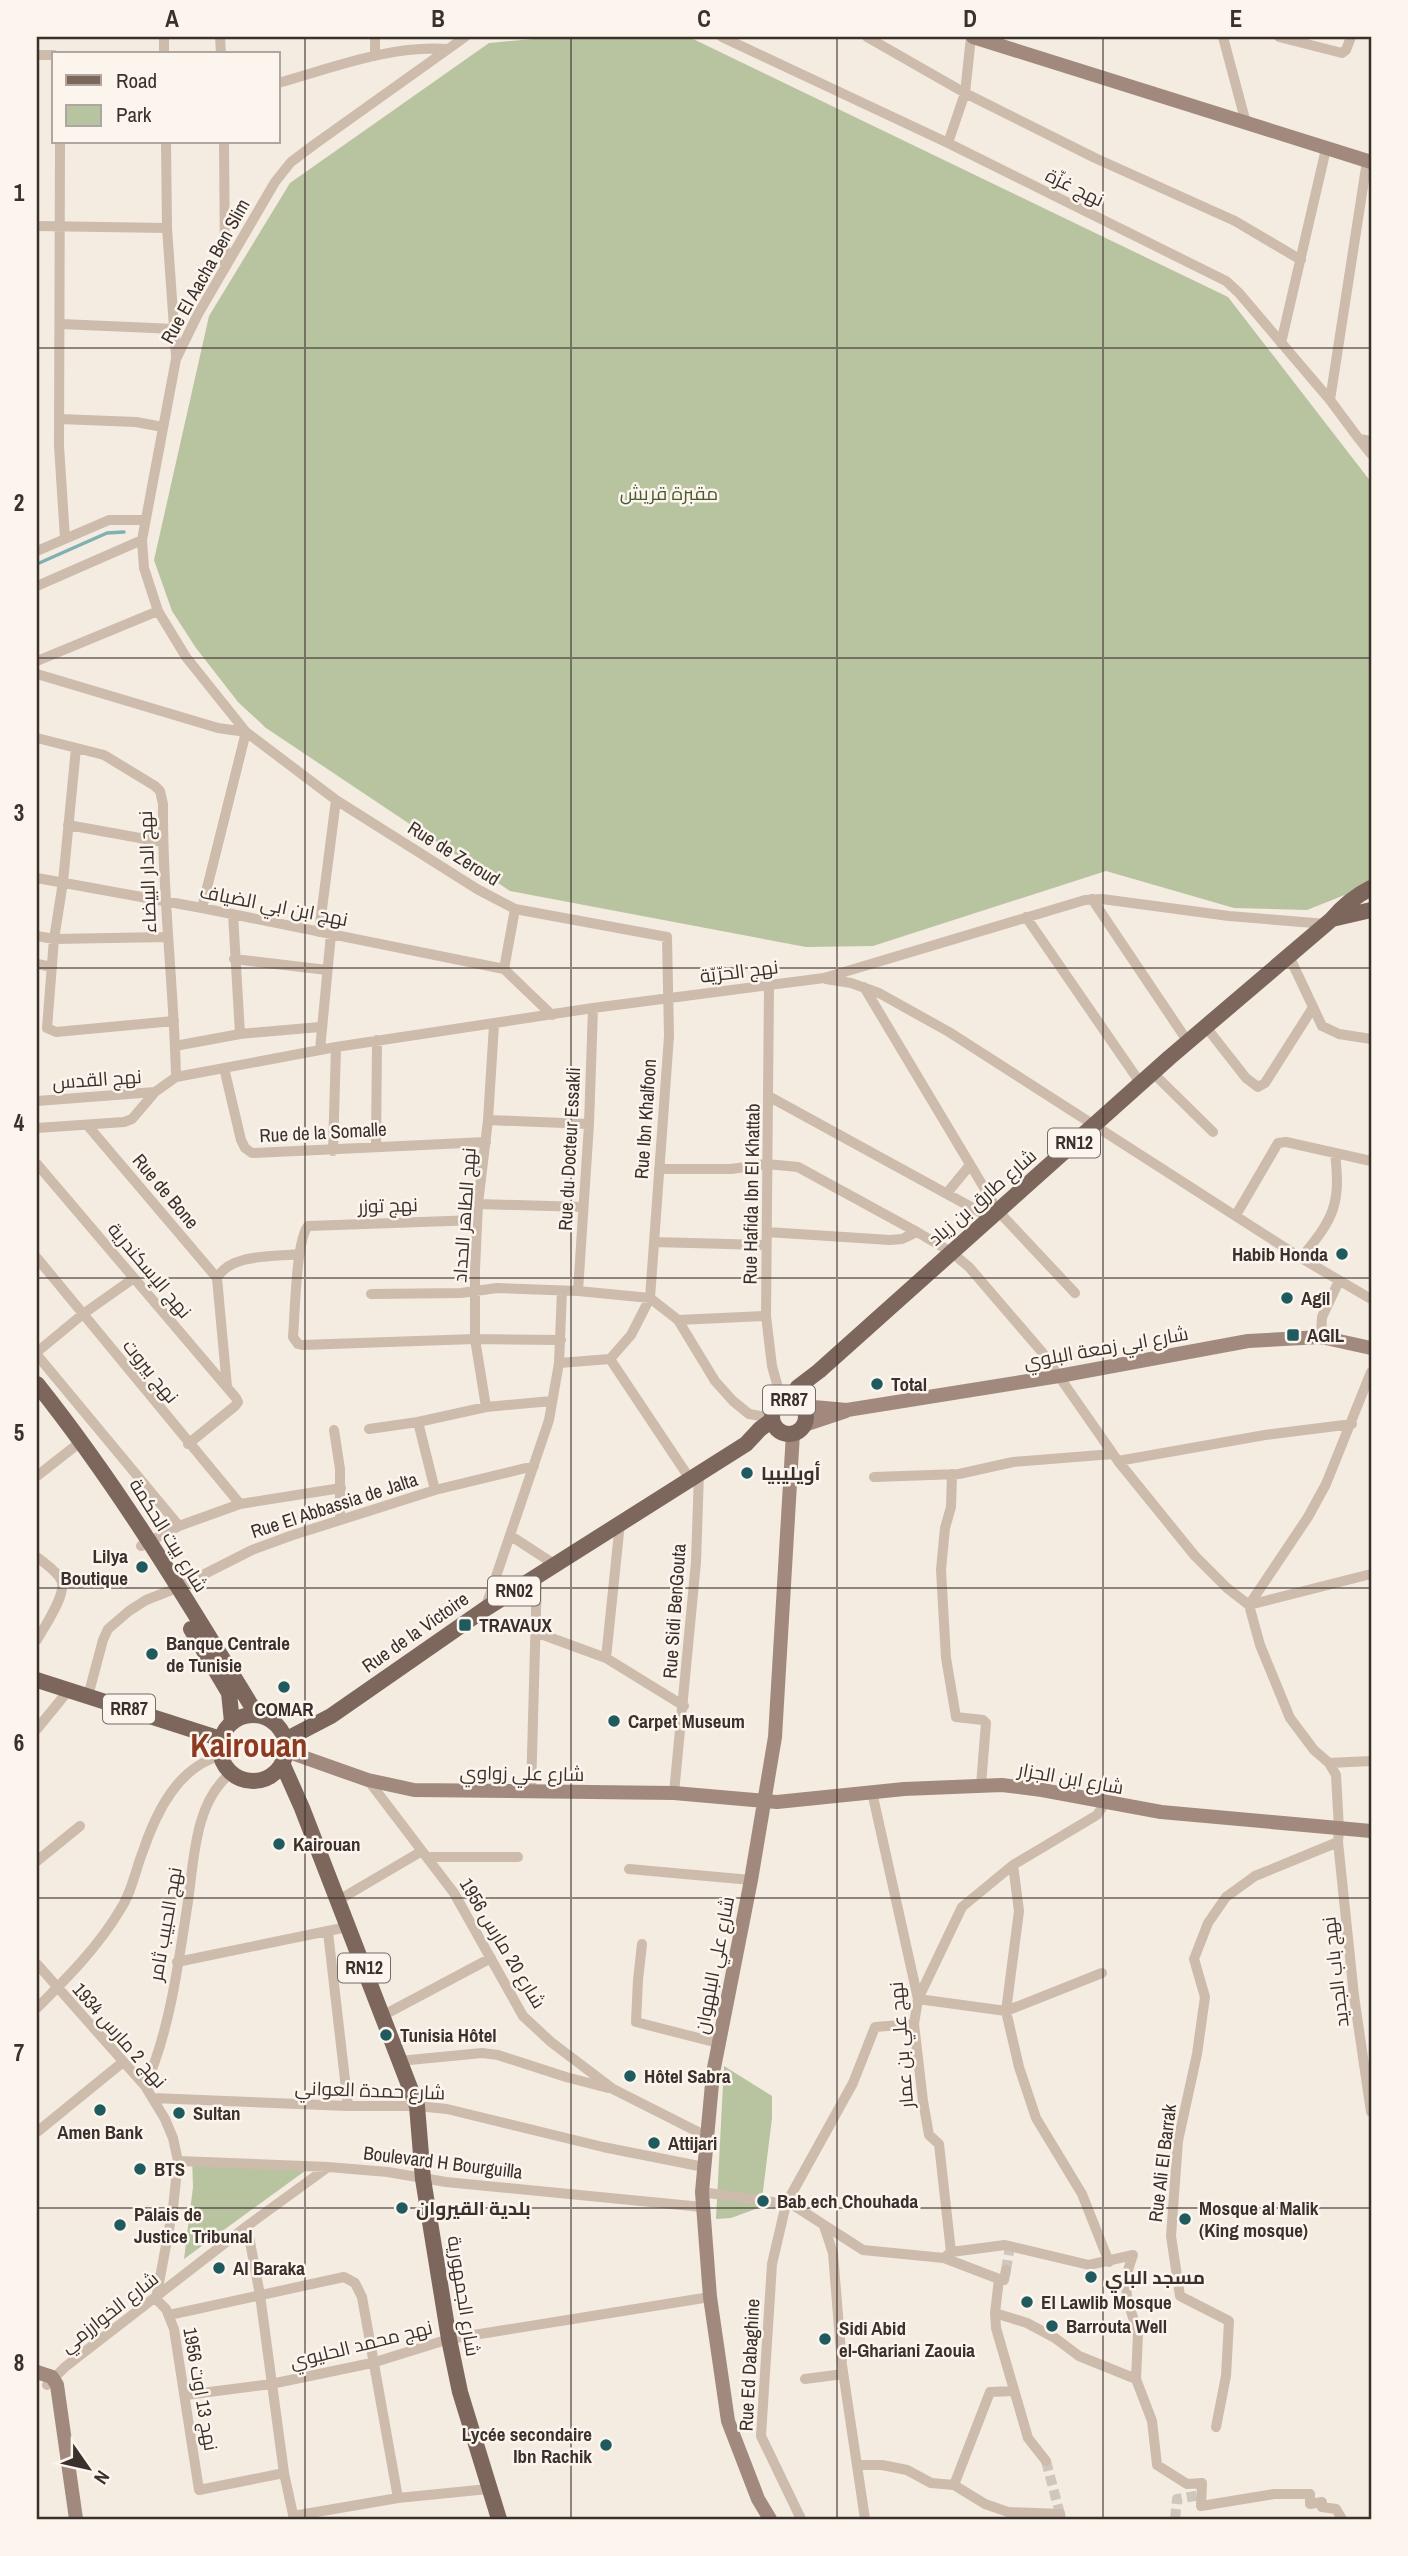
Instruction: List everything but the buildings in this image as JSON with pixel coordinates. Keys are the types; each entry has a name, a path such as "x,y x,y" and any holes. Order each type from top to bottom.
{"main road":[{"name":"شارع طارق بن زياد","path":"793,1403 798,1387 1188,1042 1356,896 1371,888"},
{"name":"شارع طارق بن زياد","path":"1329,921 1371,910"},
{"name":"شارع بيت الحكمة","path":"37,1384 83,1442 173,1590 229,1693 232,1722"},
{"name":"شارع بيت الحكمة","path":"37,1402 146,1544"},
{"name":"RR87","path":"793,1403 806,1415 784,1426 774,1408 793,1403"},
{"name":"Rue de la Victoire","path":"284,1751 485,1609 746,1444 760,1429 784,1426"},
{"name":"شارع بيت الحكمة","path":"173,1590 257,1715"},
{"name":"RR87","path":"37,1680 221,1739"},
{"path":"257,1715 275,1723 284,1751 268,1777 259,1780 240,1779 231,1773 221,1756 221,1739 232,1722 239,1717 257,1715"},
{"name":"شارع الجمهورية","path":"284,1751 347,1927 417,2106 424,2179 449,2339 460,2392 499,2519"}],"street":[{"path":"375,37 375,56"},
{"name":"نهج غزّة","path":"722,37 948,143 1226,281 1330,400 1371,454"},
{"path":"867,37 965,93 1095,158 1235,221 1301,260"},
{"path":"948,143 965,93 972,37 1369,162 1330,400"},
{"path":"1223,37 1246,123"},
{"path":"1279,37 1342,53 1349,46 1351,37"},
{"path":"280,82 375,56 422,48 447,49 461,38"},
{"name":"Rue El Aacha Ben Slim","path":"246,732 186,657 158,611 144,568 142,540 145,520 176,359 225,265 275,182 291,162 447,49"},
{"path":"60,144 60,419 65,538"},
{"path":"166,144 167,228 176,359"},
{"path":"224,144 225,265"},
{"path":"1280,343 1326,149"},
{"path":"37,226 167,228"},
{"path":"61,324 175,329"},
{"path":"60,419 136,422 163,427"},
{"path":"1359,439 1371,441"},
{"path":"37,551 110,520 145,520"},
{"path":"37,586 142,540"},
{"path":"37,661 158,611"},
{"path":"37,674 218,728 246,732 202,908"},
{"name":"Rue de Zeroud","path":"246,732 336,800 477,889 515,909 661,934 667,937 668,942"},
{"name":"نهج الدار البيضاء","path":"37,738 111,758 160,791 163,804 162,842 176,1077"},
{"path":"76,748 63,882 54,939 47,1028 56,1032 174,1021"},
{"path":"320,1050 327,970 325,933 336,800"},
{"path":"68,825 162,842"},
{"name":"نهج ابن ابي الضياف","path":"37,878 233,914 504,969"},
{"path":"1092,899 1188,1042"},
{"name":"نهج الحرّيّة","path":"155,1092 176,1077 336,1046 824,978 1070,903 1092,899 1229,916 1329,921"},
{"path":"515,909 504,969 552,1014"},
{"path":"233,914 240,1034"},
{"path":"1026,917 1147,1078 1213,1132"},
{"path":"37,936 54,939 167,937"},
{"name":"Rue Ibn Khalfoon","path":"650,1298 669,1036 668,942"},
{"path":"1289,956 1322,1026 1334,1033 1371,1038"},
{"path":"234,959 327,970"},
{"path":"37,964 52,967"},
{"path":"824,978 864,987 949,1032 1301,1258 1371,1298"},
{"name":"Rue Hafida Ibn El Khattab","path":"769,985 766,1317 772,1366 793,1403"},
{"path":"864,987 970,1166 995,1215 1075,1293"},
{"name":"Rue du Docteur Essakli","path":"578,1292 593,1009"},
{"path":"1206,1027 1246,1078 1258,1087 1265,1083 1312,1009"},
{"name":"نهج الطاهر الحداد","path":"486,1407 475,1339 475,1291 478,1204 488,1120 494,1025"},
{"path":"175,1046 240,1034 320,1027"},
{"path":"376,1147 377,1041"},
{"path":"333,1151 336,1046"},
{"name":"Rue de la Somalle","path":"224,1068 241,1140 248,1151 260,1154 486,1142"},
{"name":"نهج القدس","path":"37,1101 155,1092"},
{"name":"نهج القدس","path":"37,1128 88,1126 132,1119 155,1092"},
{"path":"770,1097 947,1193 995,1215"},
{"path":"488,1120 589,1124"},
{"name":"Rue de Bone","path":"88,1126 217,1278"},
{"path":"1236,1215 1278,1143 1286,1142 1371,1161"},
{"path":"1301,1258 1333,1214 1337,1192 1335,1153"},
{"name":"نهج الإسكندرية","path":"37,1164 236,1398 235,1406 188,1444"},
{"path":"659,1169 731,1169 767,1164 789,1165 810,1172 951,1252 981,1279 1059,1376 1116,1457 1195,1556 1227,1588 1249,1605 1259,1645 1290,1718 1314,1750 1329,1763 1371,1761"},
{"path":"947,1193 970,1166"},
{"path":"478,1204 583,1207"},
{"name":"نهج توزر","path":"300,1254 303,1232 313,1224 477,1220"},
{"path":"766,1233 890,1240 902,1239 917,1232"},
{"path":"654,1242 766,1245"},
{"path":"227,1387 217,1278 221,1271 234,1263 300,1254 293,1337 298,1344 475,1339 561,1340"},
{"name":"نهج بيروت","path":"37,1258 240,1504"},
{"path":"134,1278 83,1314 37,1353 179,1526"},
{"path":"1321,1337 1322,1317 1339,1281"},
{"path":"371,1294 497,1288 650,1298 678,1320 715,1381 733,1401 749,1414 784,1426"},
{"path":"485,1609 549,1420 559,1363 562,1291"},
{"path":"559,1363 610,1359 631,1335 650,1298"},
{"path":"678,1320 766,1317"},
{"name":"شارع ابي زمعة البلوي","path":"784,1426 847,1410 1059,1376 1248,1341 1321,1337 1371,1348"},
{"path":"610,1359 694,1476"},
{"path":"1249,1605 1308,1517 1332,1472 1371,1372"},
{"path":"369,1429 418,1422 486,1407 552,1401"},
{"name":"شارع ابي زمعة البلوي","path":"793,1403 847,1410"},
{"path":"418,1422 435,1490"},
{"path":"874,1477 952,1474 1013,1462 1116,1457 1352,1424"},
{"name":"شارع علي البلهوان","path":"758,2499 728,2421 710,2297 702,2200 706,2136 718,2043 751,1880 777,1710 784,1426"},
{"path":"334,1430 341,1488 340,1520"},
{"path":"37,1476 74,1447"},
{"name":"Rue El Abbassia de Jalta","path":"88,1696 108,1629 129,1611 252,1550 435,1490 534,1466"},
{"path":"952,1474 951,1507 945,1528 942,1562 946,1658 956,1717 983,1720 986,1723 981,1785"},
{"name":"Rue Sidi BenGouta","path":"674,1793 696,1562 694,1476"},
{"path":"146,1544 179,1526 240,1504 341,1488"},
{"path":"606,1658 620,1523"},
{"path":"511,1536 554,1564"},
{"path":"37,1557 59,1576 62,1586 58,1600 37,1640"},
{"path":"1249,1605 1371,1574"},
{"path":"531,1791 537,1576"},
{"path":"534,1632 606,1658 684,1706"},
{"path":"37,1728 68,1691"},
{"name":"شارع علي زواوي","path":"284,1751 368,1780 414,1790 674,1793 764,1801"},
{"path":"37,2008 99,1941 128,1896 142,1852 164,1803 190,1770 200,1763 221,1756"},
{"name":"نهج باب الجديد","path":"1329,1763 1337,1782 1339,1835 1354,1996 1371,2112"},
{"name":"نهج الحبيب ثامر","path":"145,2086 164,2029 198,1835 215,1792 231,1773"},
{"name":"شارع 20 مارس 1956","path":"368,1780 460,1903 523,2016 551,2042 613,2089 706,2136"},
{"name":"شارع ابن الجزار","path":"764,1801 981,1785 1031,1788 1161,1812 1339,1835 1371,1831"},
{"name":"نهج علي بن عمار","path":"872,1792 918,1999 914,2024 929,2135 939,2144 948,2255"},
{"path":"1102,1973 1006,2011 918,1999 962,1907 1013,1865 1097,1815 1105,1802"},
{"path":"37,1861 80,1826"},
{"name":"Rue Ali El Barrak","path":"1216,2427 1226,2376 1229,2321 1180,2295 1171,2236 1178,2141 1205,1997 1194,1959 1208,1923 1226,1896 1255,1876 1339,1835"},
{"path":"338,1900 424,1854 518,1857"},
{"path":"1013,1865 1019,1911 1006,2011 1019,2067 1036,2118 1082,2194 1109,2262"},
{"path":"629,1869 751,1880"},
{"path":"177,1962 347,1927"},
{"path":"328,1932 348,2106"},
{"path":"642,1944 636,2022 718,2043"},
{"path":"382,2017 491,1958"},
{"name":"نهج 2 مارس 1934","path":"37,1964 145,2086 173,2138 178,2161 173,2208 156,2299"},
{"name":"Rue Ed Dabaghine","path":"801,2519 761,2436 772,2264 786,2204 853,2083 875,2027 914,2024"},
{"path":"399,2061 482,2053 498,2055 613,2089"},
{"path":"37,2132 123,2062"},
{"name":"شارع حمدة العواني","path":"153,2098 447,2109 603,2147 704,2166"},
{"name":"Boulevard H Bourguilla","path":"178,2161 328,2167 388,2172 424,2179 786,2204"},
{"name":"شارع الخوارزمي","path":"50,2382 328,2167"},
{"path":"786,2204 793,2205 863,2250 948,2255 1005,2245 1089,2265 1133,2255 1126,2276 1127,2299 1138,2333 1136,2379 1152,2421 1157,2465 1187,2484 1202,2483 1202,2519"},
{"path":"824,2226 833,2253 843,2374 865,2519"},
{"path":"247,2227 260,2295 284,2473 294,2518 398,2498 488,2488"},
{"path":"948,2255 1003,2275 995,2313 996,2328 1028,2438 1046,2461"},
{"path":"169,2315 344,2277 351,2279 362,2297 398,2498"},
{"name":"نهج محمد الحليوي","path":"186,2395 271,2384 372,2363 449,2339 710,2297"},
{"name":"نهج 13 اوت 1956","path":"156,2299 169,2315 174,2329 199,2490 284,2473"},
{"path":"995,2313 1027,2323 1055,2338 1079,2356 1136,2379"},
{"path":"37,2372 58,2391 76,2519"},
{"path":"805,2379 843,2374"},
{"path":"50,2382 67,2519"},
{"path":"954,2484 990,2392 1014,2391"},
{"path":"857,2465 882,2465 907,2470 931,2483 954,2484 985,2504 1008,2512 1060,2517"},
{"path":"1201,2506 1274,2494 1310,2494 1310,2504 1322,2502 1322,2507 1336,2509 1342,2519"},
{"path":"758,2499 761,2519"},
{"path":"758,2499 770,2519"}],"green space":[{"name":"مقبرة قريش","path":"556,37 689,37 1228,297 1371,482 1371,880 1357,890 1307,910 1234,908 1106,871 873,946 806,947 510,891 266,728 238,702 196,648 172,611 154,560 209,316 290,183 489,43"},
{"path":"724,2066 772,2096 772,2118 761,2207 731,2218 716,2219"},
{"path":"192,2157 309,2168 184,2259 193,2187"}],"waterway":[{"path":"37,564 107,533 124,532"}],"tunnel":[{"path":"1006,2270 1010,2246"},
{"path":"1046,2461 1060,2514"},
{"path":"1175,2519 1177,2499 1201,2495"}],"place":[{"name":"Habib Honda","path":"1342,1254"},
{"name":"Agil","path":"1287,1298"},
{"name":"AGIL","path":"1293,1335"},
{"name":"Total","path":"877,1384"},
{"name":"أويليبيا","path":"747,1473"},
{"name":"Lilya Boutique","path":"142,1567"},
{"name":"TRAVAUX","path":"465,1625"},
{"name":"Banque Centrale de Tunisie","path":"152,1654"},
{"name":"COMAR","path":"284,1687"},
{"name":"Carpet Museum","path":"614,1721"},
{"name":"Kairouan","path":"279,1844"},
{"name":"Tunisia Hôtel","path":"386,2035"},
{"name":"Hôtel Sabra","path":"630,2076"},
{"name":"Amen Bank","path":"100,2110"},
{"name":"Sultan","path":"179,2113"},
{"name":"Attijari","path":"654,2143"},
{"name":"BTS","path":"140,2169"},
{"name":"Bab ech Chouhada","path":"763,2201"},
{"name":"بلدية القيروان","path":"402,2208"},
{"name":"Mosque al Malik (King mosque)","path":"1185,2219"},
{"name":"Palais de Justice Tribunal","path":"120,2225"},
{"name":"Al Baraka","path":"219,2268"},
{"name":"مسجد الباي","path":"1091,2277"},
{"name":"El Lawlib Mosque","path":"1027,2302"},
{"name":"Barrouta Well","path":"1052,2326"},
{"name":"Sidi Abid el-Ghariani Zaouia","path":"825,2339"},
{"name":"Lycée secondaire Ibn Rachik","path":"606,2445"}],"district":[{"name":"Kairouan","path":"249,1745"}]}
